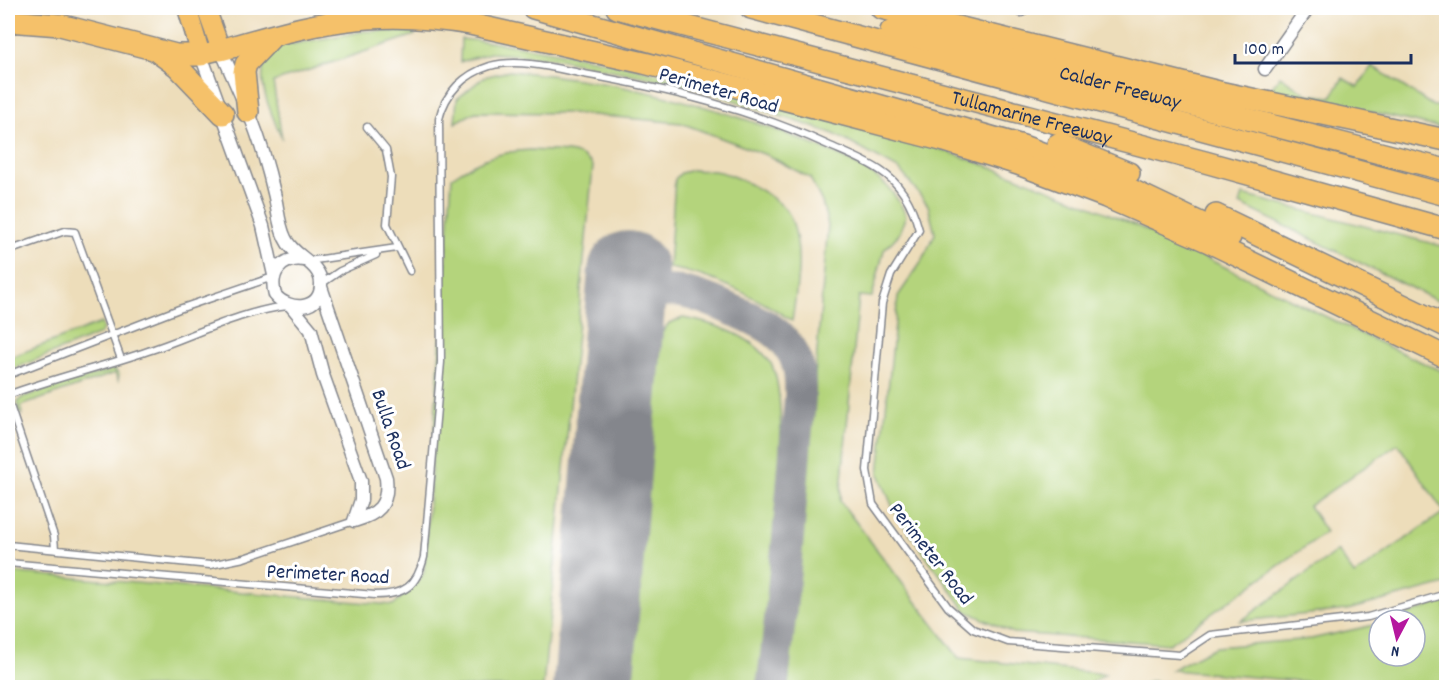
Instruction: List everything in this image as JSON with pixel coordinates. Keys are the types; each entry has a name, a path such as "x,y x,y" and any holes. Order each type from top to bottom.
{"highway":[{"path":"518,8 856,117"},
{"path":"533,8 1023,146 1100,175 1174,208 1446,342"},
{"name":"Tullamarine Freeway","path":"617,8 1204,162 1446,229"},
{"name":"Tullamarine Freeway","path":"751,8 1446,195"},
{"name":"Calder Freeway","path":"791,8 1072,74 1446,170"},
{"path":"887,9 1219,92 1446,140"},
{"path":"8,22 55,16 176,55 211,53 322,22 366,16 444,20 633,60 856,117 1006,160 1106,197 1207,241 1446,357"},
{"path":"248,112 244,72 246,64 272,36"},
{"path":"148,47 177,66 223,114"},
{"path":"854,71 1100,159 1446,326"},
{"path":"1345,120 1446,148"}],"main road":[{"path":"187,8 211,53"},
{"path":"206,8 213,35 211,53"}],"street":[{"path":"1264,69 1308,8"},
{"path":"211,53 248,112 269,170 284,236 292,250 318,271 321,286 311,303 290,306"},
{"path":"211,53 223,114 263,226 275,295 290,306 311,330 323,375 361,481 362,500 354,521"},
{"path":"273,276 277,269 289,260 306,261"},
{"name":"Bulla Road","path":"321,286 386,478 386,497 379,510 373,516 354,521"}],"lane":[{"name":"Perimeter Road","path":"8,563 375,595 395,595 412,583 420,573 424,557 441,363 439,119 442,105 463,80 490,66 517,64 534,65 671,90 728,107 792,128 855,157 882,171 898,186 914,209 919,230 891,275 882,303 867,470 869,489 873,504 948,607 973,629 1008,642 1180,655 1210,635 1368,617 1446,594"},
{"path":"367,127 380,140 388,159 391,177 387,224 410,271"},
{"path":"8,251 65,231 74,231 121,359"},
{"path":"306,261 397,248"},
{"path":"321,286 340,271 388,250"},
{"path":"8,375 273,276"},
{"path":"8,395 121,359 257,311 290,306"},
{"path":"8,400 54,536 55,549"},
{"path":"8,545 218,565 354,521"}],"green space":[{"path":"365,31 414,31 415,35 273,82 282,139 266,99 263,85 266,60 273,49 285,39 293,44"},
{"path":"461,39 569,54 639,69 878,129 926,145 1014,176 1128,222 1446,373 1446,584 1347,610 1241,621 1338,551 1354,575 1444,512 1398,444 1309,506 1326,532 1169,644 1013,633 966,611 895,513 879,474 898,296 920,264 935,234 928,205 900,170 834,134 694,87 553,58 490,53 460,62"},
{"path":"1372,66 1433,106 1446,106 1446,129 1270,90 1280,76 1307,94 1331,97 1343,78 1358,87"},
{"path":"509,71 619,86 727,113 840,156 860,166 887,187 898,200 906,215 899,234 884,250 872,297 859,296 840,501 959,658 1105,674 1084,688 788,687 828,225 822,202 810,178 769,156 681,123 571,113 475,112 455,123 457,99 484,77"},
{"path":"531,150 574,153 588,160 593,166 543,687 8,687 8,572 393,605 418,582 424,572 452,177 489,158 509,152"},
{"path":"693,170 720,172 738,178 769,195 790,216 798,254 792,321 765,304 717,281 669,268 675,179 681,173"},
{"path":"1243,195 1446,247 1446,305 1240,204"},
{"path":"683,318 719,327 753,344 770,362 778,385 780,468 777,518 758,687 626,687 661,334 669,323"},
{"path":"101,323 103,328 100,334 8,371 8,358"},
{"path":"114,369 119,374 118,380 115,373 21,406 22,415 18,411 18,402 23,397"},
{"path":"1446,601 1446,687 1370,687 1171,670 1215,647 1311,639 1367,627 1367,668 1427,668 1426,608"},
{"path":"1150,681 1222,687 1140,687"}],"taxiway":[{"path":"621,362 629,315 643,300 666,291 704,298 750,317 780,336 794,354 800,376 800,398 772,688"}],"runway":[{"path":"593,688 628,271"}]}
